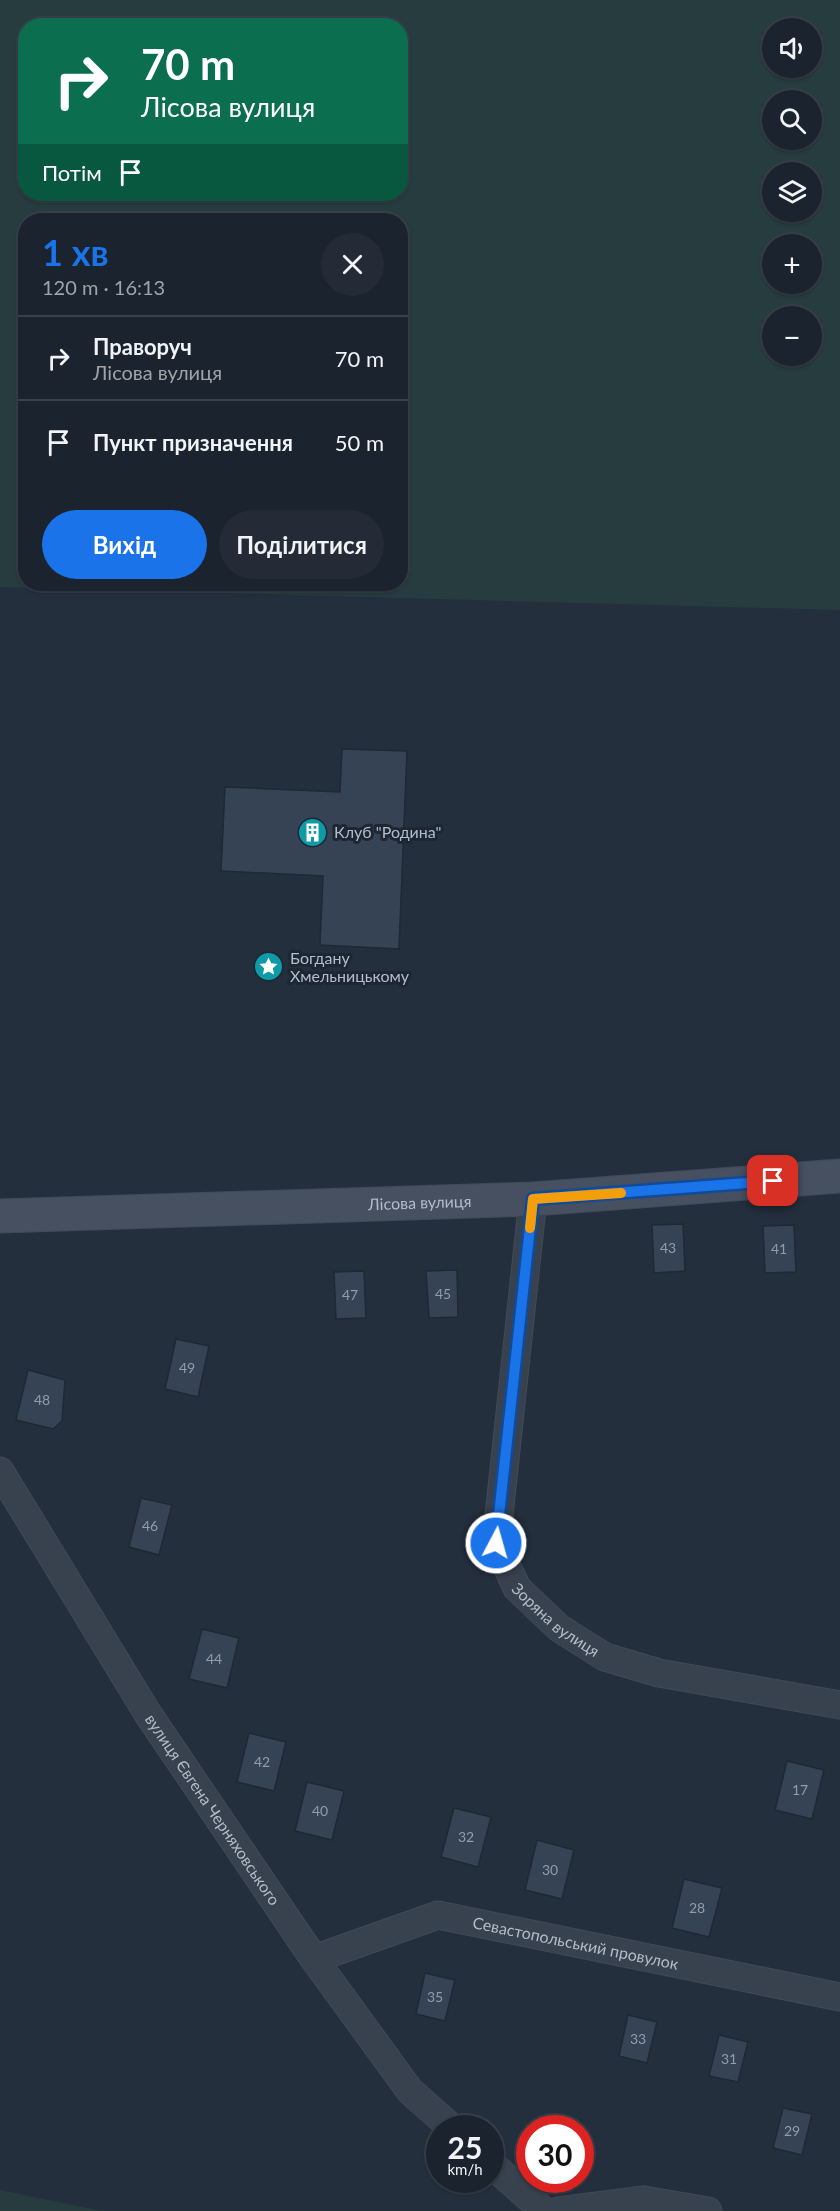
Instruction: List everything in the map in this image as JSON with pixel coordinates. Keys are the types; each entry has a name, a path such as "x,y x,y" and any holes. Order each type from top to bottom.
{"street":[{"name":"Лісова вулиця","path":"0,1216 533,1199 840,1176"},
{"name":"Зоряна вулиця","path":"533,1199 496,1543 517,1588 559,1628 604,1657 659,1673 840,1705"},
{"name":"вулиця Євгена Черняховського","path":"0,1472 148,1714 314,1959 410,2091 437,2115"},
{"name":"Севастопольський провулок","path":"314,1959 438,1915 840,1997"},
{"path":"504,2175 544,2211"},
{"path":"558,2211 644,2200 708,2211"}],"green space":[{"path":"0,0 840,0 840,610 146,591 408,591 408,213 18,213 18,587 0,587"},
{"path":"0,2190 102,2211 0,2211"}],"building":[{"name":"Клуб \"Родина\"","path":"342,749 407,751 399,949 320,945 323,876 221,871 225,787 340,792"},
{"path":"683,1224 685,1271 654,1273 652,1225"},
{"path":"794,1225 796,1272 765,1273 763,1226"},
{"path":"457,1270 458,1317 429,1318 426,1271"},
{"path":"364,1271 366,1318 336,1319 334,1272"},
{"path":"176,1339 209,1346 198,1397 165,1389"},
{"path":"28,1370 65,1380 62,1421 53,1429 16,1420"},
{"path":"141,1498 172,1505 159,1555 129,1547"},
{"path":"202,1629 239,1638 227,1688 189,1679"},
{"path":"249,1733 286,1742 274,1791 237,1782"},
{"path":"787,1761 824,1770 812,1819 775,1810"},
{"path":"307,1782 344,1791 332,1840 295,1831"},
{"path":"454,1808 491,1817 478,1867 441,1857"},
{"path":"537,1840 574,1850 562,1899 525,1890"},
{"path":"684,1879 722,1888 709,1937 672,1928"},
{"path":"425,1973 455,1980 445,2021 416,2014"},
{"path":"628,2015 657,2022 647,2063 619,2056"},
{"path":"719,2035 748,2042 738,2082 709,2076"},
{"path":"783,2108 812,2114 802,2155 773,2148"}],"slow traffic":[{"path":"530,1228 533,1199 621,1193"}],"place":[{"name":"Клуб \"Родина\"","path":"313,832"},
{"name":"Богдану Хмельницькому","path":"269,967"}],"route":[{"path":"496,1543 533,1199 773,1181"}]}
